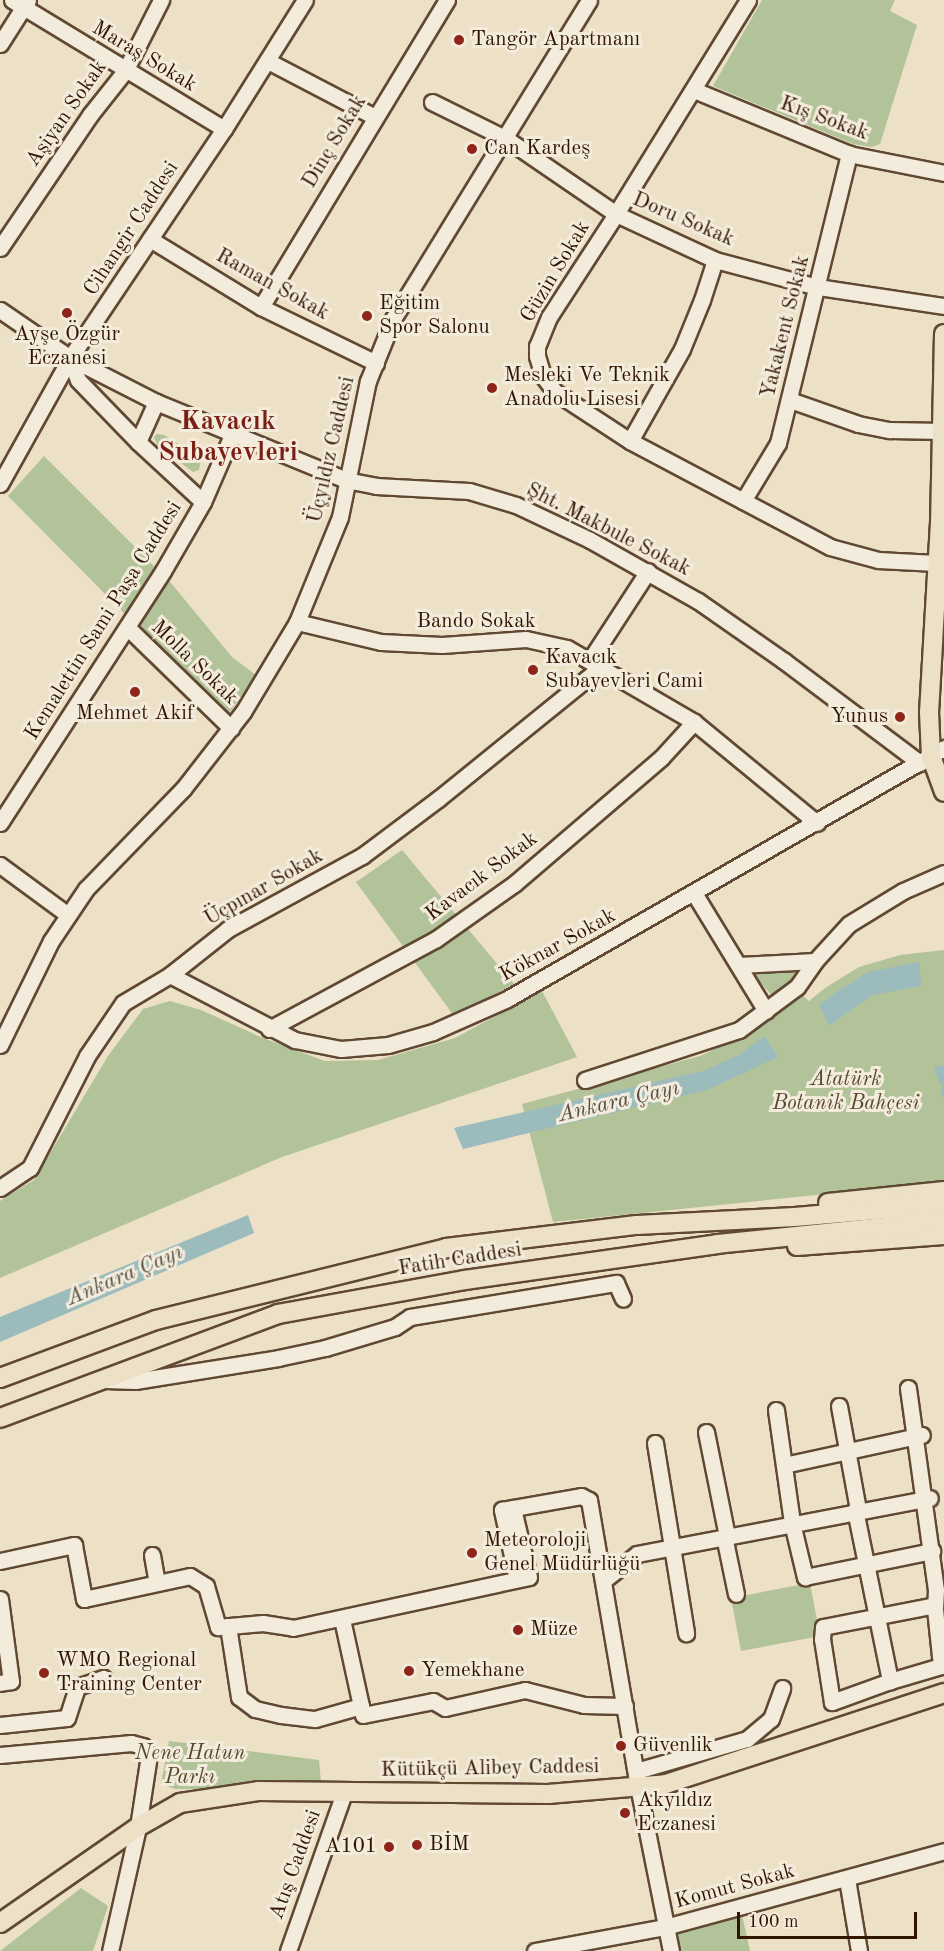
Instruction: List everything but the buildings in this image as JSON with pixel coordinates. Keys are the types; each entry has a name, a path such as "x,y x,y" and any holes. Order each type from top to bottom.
{"main road":[{"path":"944,334 943,431 929,712 932,756 944,792"},
{"path":"735,1220 869,1197 944,1191"},
{"name":"Fatih Caddesi","path":"0,1418 278,1314 465,1280 717,1245 868,1220 944,1204"},
{"name":"Fatih Caddesi","path":"0,1378 156,1320 447,1248 637,1226 735,1220 944,1221"},
{"path":"717,1245 812,1247 944,1235"},
{"name":"Kütükçü Alibey Caddesi","path":"0,1923 138,1827 180,1803 258,1791 548,1794 637,1779 666,1784 943,1695"}],"street":[{"name":"Aşiyan Sokak","path":"0,248 90,116 124,71 161,0"},
{"name":"Cihangir Caddesi","path":"0,484 70,358 224,129 305,0"},
{"name":"Dinç Sokak","path":"261,307 447,0"},
{"name":"Üçyıldız Caddesi","path":"0,1045 51,941 86,888 183,789 231,728 297,622 340,517 368,381 393,319 589,0"},
{"name":"Güzin Sokak","path":"748,0 694,90 549,317 541,335 537,356 543,376 555,392 630,441 830,547 878,560 936,563"},
{"name":"Maraş Sokak","path":"21,2 124,71 224,129"},
{"path":"0,44 21,2"},
{"path":"268,61 375,117"},
{"name":"Kış Sokak","path":"694,90 849,154 944,173"},
{"name":"Doru Sokak","path":"432,102 505,138 616,214 715,260 818,287 944,306"},
{"name":"Yakakent Sokak","path":"743,501 778,443 849,154"},
{"name":"Raman Sokak","path":"150,239 261,307 375,363"},
{"path":"630,441 682,349 715,260"},
{"name":"Şht. Makbule Sokak","path":"0,310 70,358 156,402 346,480 376,486 469,491 516,506 590,540 698,601 932,756"},
{"path":"70,358 78,380 138,442 203,502"},
{"path":"790,400 858,424 890,429 943,431"},
{"path":"138,442 156,402"},
{"name":"Kemalettin Sami Paşa Caddesi","path":"0,823 128,628 203,502 232,435"},
{"name":"Üçpınar Sokak","path":"0,1188 30,1168 87,1056 123,1003 170,975 228,929 362,856 438,799 596,664 648,571"},
{"name":"Bando Sokak","path":"297,622 381,642 442,645 526,639 567,648 694,722 817,823"},
{"name":"Molla Sokak","path":"128,628 231,728"},
{"name":"Kavacık Sokak","path":"269,1029 436,939 514,884 661,758 694,722"},
{"name":"Köknar Sokak","path":"170,975 269,1029 295,1040 341,1049 388,1045 433,1032 507,999 932,756"},
{"path":"0,866 68,915"},
{"path":"585,1080 739,1030 797,987 814,961 849,924 903,891 944,873"},
{"path":"694,893 766,1011"},
{"path":"739,965 770,961 814,961"},
{"path":"99,1380 135,1381 278,1358 325,1348 395,1327 410,1317 616,1283 623,1299"},
{"path":"908,1388 928,1498 941,1666 832,1702 822,1639 824,1627 935,1605"},
{"path":"839,1406 866,1565 890,1681"},
{"path":"776,1410 792,1523 805,1577 932,1551"},
{"path":"706,1432 736,1594"},
{"path":"784,1465 918,1436"},
{"path":"655,1443 686,1633"},
{"path":"0,1562 74,1545 84,1599 190,1576 201,1580 206,1586 218,1627 263,1623 293,1628 523,1578 507,1509 581,1496 589,1500 637,1779 671,1951"},
{"path":"604,1580 637,1554 856,1510 928,1498"},
{"path":"152,1555 157,1583"},
{"path":"0,1599 11,1681 0,1683"},
{"path":"342,1619 363,1715 433,1701 445,1708 525,1690 584,1705 625,1706"},
{"path":"228,1626 239,1697 255,1709 315,1719 361,1706"},
{"path":"0,1725 67,1718 77,1687 103,1678"},
{"path":"637,1779 747,1739 771,1719 782,1688"},
{"path":"0,1755 101,1744 130,1743 143,1746 148,1755 138,1827 110,1951"},
{"name":"Atış Caddesi","path":"288,1951 344,1793"},
{"name":"Komut Sokak","path":"535,1951 665,1927 944,1851"},
{"path":"847,1879 859,1951"}],"green space":[{"path":"762,0 895,0 890,11 917,25 880,144 871,147 853,144 713,86"},
{"path":"157,434 164,435 201,458 199,470 193,472 157,445 154,437"},
{"path":"44,456 171,583 232,657 256,675 230,712 218,708 8,496"},
{"path":"402,850 514,984 454,1016 356,882"},
{"name":"Atatürk Botanik Bahçesi","path":"944,950 944,1182 553,1222 522,1104 700,1056 750,1032 800,993 809,1001 859,967 900,955"},
{"path":"761,966 794,967 801,974 772,996 752,972"},
{"path":"542,991 577,1057 282,1157 0,1278 0,1201 34,1180 108,1056 143,1009 170,1001 201,1010 263,1038 325,1061 378,1060 455,1038"},
{"path":"810,1583 820,1636 741,1651 731,1598"},
{"name":"Nene Hatun Parkı","path":"169,1741 319,1760 321,1783 273,1783 217,1789 175,1789 161,1784"},
{"path":"81,1888 108,1906 93,1951 0,1951"},
{"path":"742,1915 750,1951 679,1951 675,1933"}],"water":[{"path":"919,962 921,986 872,995 829,1026 819,1005 836,992 868,972"},
{"name":"Ankara Çayı","path":"765,1036 778,1057 707,1090 463,1149 454,1128 703,1071 737,1056"},
{"path":"944,1065 944,1100 941,1091 943,1085 939,1082 934,1068"},
{"name":"Ankara Çayı","path":"248,1215 254,1233 0,1342 0,1317"}],"place":[{"name":"Tangör Apartmanı","path":"459,40"},
{"name":"Can Kardeş","path":"472,149"},
{"name":"Ayşe Özgür Eczanesi","path":"67,313"},
{"name":"Eğitim Spor Salonu","path":"367,316"},
{"name":"Mesleki Ve Teknik Anadolu Lisesi","path":"492,388"},
{"name":"Kavacık Subayevleri Cami","path":"533,670"},
{"name":"Mehmet Akif","path":"135,692"},
{"name":"Yunus","path":"900,717"},
{"name":"Meteoroloji Genel Müdürlüğü","path":"472,1553"},
{"name":"Müze","path":"518,1630"},
{"name":"Yemekhane","path":"409,1671"},
{"name":"WMO Regional Training Center","path":"44,1673"},
{"name":"Güvenlik","path":"621,1746"},
{"name":"Akyıldız Eczanesi","path":"625,1813"},
{"name":"BİM","path":"417,1845"},
{"name":"A101","path":"389,1847"}],"district":[{"name":"Kavacık Subayevleri","path":"228,436"}]}
